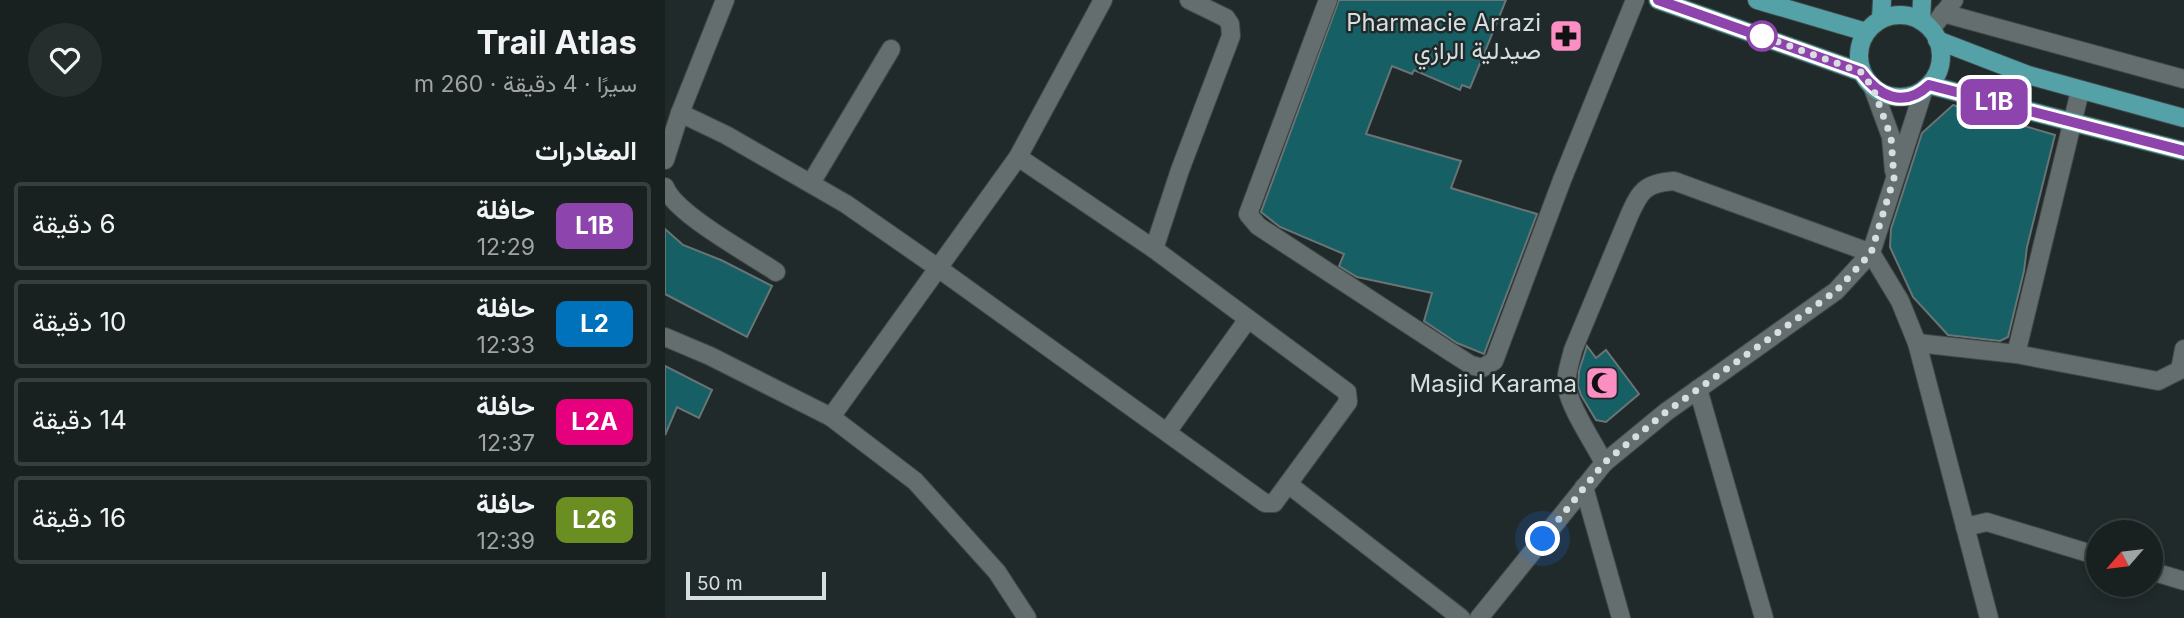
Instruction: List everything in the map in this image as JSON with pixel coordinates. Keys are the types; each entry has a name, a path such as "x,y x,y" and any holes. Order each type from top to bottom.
{"main road":[{"path":"1658,0 1861,72"},
{"path":"1757,0 1866,32"},
{"path":"1881,19 1882,0"},
{"path":"1922,0 1930,30 1941,55 1938,71 1927,87 1905,97 1887,96 1873,88 1861,72 1858,51 1866,32 1881,19 1901,15 1930,30 2028,75 2184,118"},
{"path":"1927,87 2184,151"}],"street":[{"path":"665,160 680,113 725,0"},
{"path":"831,417 1018,157 1103,0"},
{"path":"1153,249 1231,36 1230,23 1226,18 1189,0"},
{"path":"1328,0 1248,214 1258,226 1471,365 1482,368 1494,361 1562,180 1636,0"},
{"path":"1930,30 1948,7 2184,79"},
{"path":"811,183 891,49"},
{"path":"1479,618 1604,463 1698,389 1836,291 1871,253 1894,178 1927,87"},
{"path":"1873,88 1891,137 1894,178"},
{"path":"2016,354 2080,91"},
{"path":"680,113 811,183 938,268 1265,503 1274,503 1348,402 1349,396 1153,249 1018,157"},
{"path":"1604,463 1571,401 1567,388 1567,372 1573,350 1629,216 1647,187 1656,182 1674,181 1871,253 1900,301 1917,344 1989,618"},
{"path":"665,187 671,198 687,213 776,272"},
{"path":"1167,432 1248,319"},
{"path":"665,337 710,356 831,417 915,481 997,572 1027,618"},
{"path":"1917,344 2016,354 2158,381 2180,370 2184,349"},
{"path":"1698,389 1764,618"},
{"path":"1288,484 1461,618"},
{"path":"1584,487 1621,618"},
{"path":"1965,527 1987,522 2086,552"},
{"path":"2163,575 2184,581"}],"building":[{"path":"1339,0 1506,0 1470,88 1462,85 1460,90 1414,70 1412,74 1392,66 1366,134 1461,161 1451,188 1537,214 1484,354 1457,343 1424,321 1432,293 1357,277 1339,266 1344,254 1280,227 1261,212"},
{"path":"1953,105 2055,135 2008,337 2000,341 1948,335 1913,297 1890,247 1891,229 1922,133"},
{"path":"665,229 683,245 721,260 772,286 747,337 665,294"},
{"name":"Masjid Karama","path":"1587,346 1596,358 1606,350 1639,394 1606,422 1596,420 1578,386 1579,371"},
{"path":"665,366 712,390 699,418 677,407 665,435"}],"bus line":[{"name":"L1B","path":"1658,0 1861,72 1873,88 1887,96 1905,97 1929,85 2184,151"}],"place":[{"name":"Pharmacie Arrazi صيدلية الرازي","path":"1566,36"},
{"name":"Masjid Karama","path":"1602,383"}],"route":[{"path":"1543,539 1604,463 1666,412 1836,291 1871,253 1894,178 1891,137 1873,88 1861,72 1762,36"}]}
